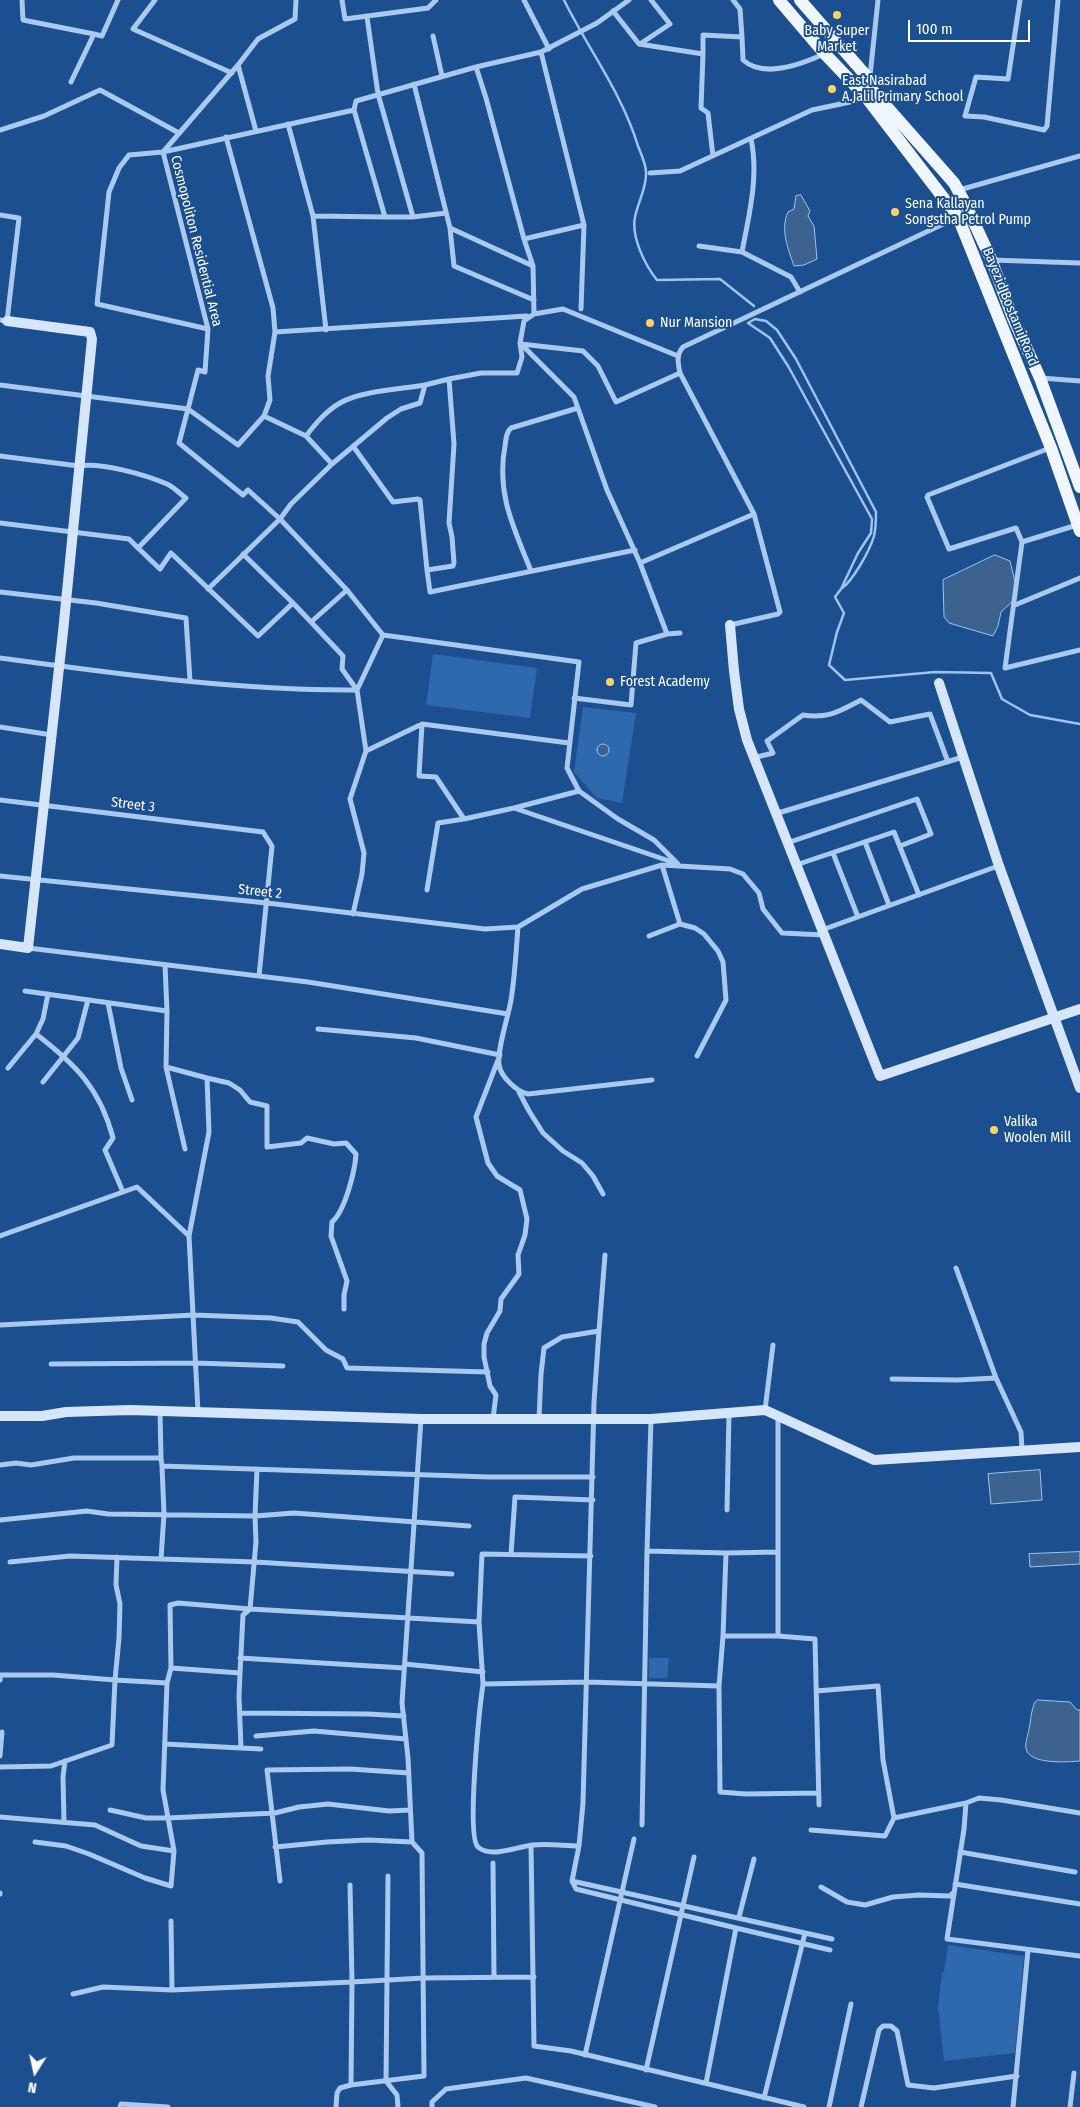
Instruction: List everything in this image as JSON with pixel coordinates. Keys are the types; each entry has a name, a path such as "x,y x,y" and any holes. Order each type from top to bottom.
{"main road":[{"name":"Bayezid Bostami Road","path":"779,0 825,54 856,86 869,89 958,190 991,260 1013,318 1040,378 1080,487"},
{"path":"786,0 851,77 856,86"},
{"path":"791,0 869,89"},
{"name":"Bayezid Bostami Road","path":"800,0 869,89 958,217 1051,448 1079,528"}],"street":[{"path":"22,0 23,20 102,36 118,0"},
{"path":"155,0 133,29 232,73"},
{"path":"208,329 96,304 110,192 119,168 130,155 162,152 232,73 258,39 295,20 296,0"},
{"path":"342,0 345,20 428,8 436,0"},
{"path":"524,0 549,48"},
{"path":"628,0 613,12 639,44 703,54"},
{"path":"639,44 670,24 651,0"},
{"path":"734,0 740,9 743,60 750,66 781,68 800,64 825,54"},
{"path":"650,173 680,171 812,110 855,101 869,89 878,0"},
{"path":"1020,0 1008,79 976,77 965,116 984,117 1044,130 1047,126 1058,0"},
{"name":"Cosmopoliton Residential Area","path":"188,409 198,370 205,372 208,329 162,152 354,110 356,101 378,94 476,67 541,52 597,23 613,12"},
{"path":"367,17 378,94 413,217"},
{"path":"71,82 94,34"},
{"path":"713,156 708,113 700,108 703,35 742,37"},
{"path":"434,36 442,76"},
{"path":"541,52 584,224 581,308"},
{"path":"238,65 256,131"},
{"path":"476,67 533,266 534,314"},
{"path":"414,84 450,228 454,266 534,300"},
{"path":"0,130 44,116 100,90 179,133"},
{"path":"354,110 385,217"},
{"path":"288,124 313,216 326,330"},
{"path":"0,385 188,409 238,444 264,416 270,400 268,376 276,332 273,308 226,137"},
{"path":"742,252 754,177 754,152 751,139"},
{"path":"958,190 1080,156"},
{"path":"313,216 413,217 446,213"},
{"path":"0,215 19,218 4,321 90,332 92,339 52,735 28,948"},
{"path":"958,217 683,347 678,356 680,373 754,514 780,612 730,625 740,709 753,758 880,1076 1080,1010"},
{"path":"524,239 584,224"},
{"path":"450,228 533,266"},
{"path":"698,246 742,252 791,276 800,292"},
{"path":"991,260 1080,263"},
{"path":"276,332 528,316 563,308 678,356"},
{"path":"306,436 320,418 341,402 376,392 425,385 481,373 517,373 522,358 520,344 524,321 528,316"},
{"path":"520,344 583,351 598,366 616,402 680,373"},
{"path":"520,344 574,397 608,490 635,550 667,634"},
{"path":"1040,378 1080,381"},
{"path":"427,570 452,566 454,563 449,523 454,444 449,379"},
{"path":"208,589 280,519 291,504 352,446 387,418 401,409 420,402 425,385"},
{"path":"531,571 512,523 502,488 507,435 511,428 578,408"},
{"path":"188,409 179,443 244,495 248,490 280,519 347,590 383,635 578,662 567,768 579,791 618,819 654,840 678,864 514,808"},
{"path":"264,416 306,436 332,464"},
{"path":"352,446 393,502 420,500 429,590 432,592 635,550"},
{"path":"1051,448 927,496 949,549 1016,528 1022,542 1005,668 1080,650"},
{"path":"0,456 79,466 91,464 168,484 186,498 138,548"},
{"path":"640,563 754,514"},
{"path":"0,523 128,539 160,569 171,553 258,636 293,603"},
{"path":"1022,542 1079,528"},
{"path":"243,554 293,603 330,643 338,648 343,656 342,669 357,690 366,750 350,800 364,853 354,914"},
{"path":"1015,605 1080,578"},
{"path":"311,622 347,590"},
{"path":"0,592 66,599 186,618 190,682"},
{"path":"574,698 631,706 636,643 667,634 680,633"},
{"path":"357,690 383,635"},
{"path":"0,658 190,682 298,691 357,690"},
{"path":"939,683 999,866 1080,1088"},
{"path":"753,758 774,753 767,740 803,715 818,717 837,713 861,700 890,722 930,714 948,762"},
{"path":"366,750 422,724 569,743"},
{"path":"422,724 419,776 436,777 464,819"},
{"path":"0,728 52,735"},
{"path":"775,814 963,757"},
{"path":"427,890 438,823 514,808 579,791"},
{"path":"787,843 917,799 931,834 900,846"},
{"name":"Street 3","path":"0,800 263,832 272,846 267,903"},
{"path":"796,865 894,832 919,895"},
{"path":"865,842 889,906"},
{"path":"832,852 858,917"},
{"path":"603,1194 593,1176 582,1163 563,1151 543,1133 532,1117 519,1091 502,1074 499,1066 508,1014 518,927 582,890 662,865 730,869 743,874 758,893 763,909 782,933 823,933 858,917 999,866"},
{"path":"662,865 680,924"},
{"name":"Street 2","path":"0,876 267,903 485,929 518,927"},
{"path":"259,976 267,903"},
{"path":"650,936 680,924 695,928 704,934 718,951 723,962 726,1000 697,1056"},
{"path":"0,944 165,966 308,982 508,1014"},
{"path":"165,966 167,1011 166,1067 186,1149"},
{"path":"25,991 167,1011"},
{"path":"8,1068 36,1034 43,1019 48,994"},
{"path":"43,1082 78,1038 88,1000"},
{"path":"108,1003 121,1068 132,1100"},
{"path":"318,1029 416,1038 500,1055"},
{"path":"36,1034 64,1055 87,1081 108,1119 113,1138 106,1150 123,1192"},
{"path":"493,1419 496,1394 490,1386 484,1357 484,1344 487,1333 497,1318 501,1299 519,1274 518,1255 526,1235 527,1219 520,1190 497,1176 488,1163 476,1118 482,1095 500,1055"},
{"path":"166,1067 229,1083 240,1090 250,1102 266,1106 267,1147 301,1143 308,1138 334,1144 346,1143 356,1154 348,1191 340,1216 332,1222 330,1236 347,1281 344,1309"},
{"path":"198,1413 189,1236 209,1132 207,1078"},
{"path":"519,1091 528,1094 652,1080"},
{"path":"0,1236 137,1187 189,1236"},
{"path":"605,1255 594,1402 593,1500 583,1803 579,1846 572,1881 576,1889 830,1950"},
{"path":"956,1268 996,1378 1021,1432 1022,1450"},
{"path":"0,1326 194,1315 271,1318 298,1322 326,1350 343,1360 347,1368 488,1372"},
{"path":"539,1419 544,1348 562,1337 599,1332"},
{"path":"765,1410 773,1345"},
{"path":"51,1364 196,1363 283,1366"},
{"path":"892,1379 957,1380 996,1378"},
{"path":"0,1416 42,1416 66,1412 160,1411 421,1419 651,1419 765,1410 874,1460 1080,1447"},
{"path":"160,1411 164,1514 161,1559"},
{"path":"727,1510 729,1413"},
{"path":"778,1416 778,1636"},
{"path":"336,2107 337,2093 340,2088 424,2076 422,1853 412,1842 409,1773 402,1703 421,1419"},
{"path":"642,1825 643,1684 651,1419"},
{"path":"0,1465 16,1463 31,1465 74,1458 161,1458"},
{"path":"162,1466 418,1475 593,1477"},
{"path":"241,1748 240,1658 243,1615 250,1609 255,1562 257,1469"},
{"path":"511,1554 515,1497 593,1500"},
{"path":"0,1520 88,1511 108,1514 255,1516 294,1513 469,1526"},
{"path":"647,1551 778,1552"},
{"path":"726,1553 719,1686 720,1792 746,1794 818,1792"},
{"path":"579,1846 531,1845 509,1851 487,1851 478,1847 475,1842 475,1744 483,1684 479,1622 482,1554 591,1556"},
{"path":"10,1562 70,1556 255,1562 452,1574"},
{"path":"0,1767 51,1766 112,1745 120,1621 120,1604 116,1585 118,1558"},
{"path":"35,1842 66,1846 145,1878 171,1886 174,1851 163,1790 167,1683 171,1668 170,1605 178,1603 479,1622"},
{"path":"723,1636 816,1638 819,1804"},
{"path":"240,1658 405,1666 483,1672"},
{"path":"171,1668 240,1673"},
{"path":"0,1680 0,1675 53,1675 167,1683"},
{"path":"483,1684 588,1682 719,1686"},
{"path":"811,1830 885,1836 894,1818 882,1760 878,1686 816,1691"},
{"path":"240,1713 404,1716"},
{"path":"256,1736 314,1731 406,1739"},
{"path":"0,1756 2,1732"},
{"path":"165,1744 261,1748"},
{"path":"64,1822 63,1777 65,1761"},
{"path":"280,1881 267,1770 350,1769 409,1773"},
{"path":"894,1818 966,1803 979,1798 1080,1813"},
{"path":"966,1803 964,1829 947,1939 1080,1956"},
{"path":"110,1810 146,1818 168,1818 272,1813 299,1807 328,1804 389,1811 410,1810"},
{"path":"0,1817 95,1825 141,1846 174,1851"},
{"path":"585,2055 634,1839"},
{"path":"276,1847 368,1840 412,1842"},
{"path":"531,1845 534,2046 571,2051 804,2107"},
{"path":"960,1852 1075,1872"},
{"path":"646,2070 694,1857"},
{"path":"739,1917 754,1859"},
{"path":"493,1863 494,1977"},
{"path":"388,1876 386,2082 397,2095 398,2107"},
{"path":"572,1881 684,1904 832,1938"},
{"path":"955,1884 1080,1904"},
{"path":"350,1885 352,1982 351,2085"},
{"path":"821,1887 847,1902 865,1904 893,1897 919,1895 950,1896 954,1893"},
{"path":"171,1921 172,1990"},
{"path":"706,2083 736,1928"},
{"path":"764,2098 805,1933"},
{"path":"1013,2107 1028,1950"},
{"path":"73,1994 103,1987 172,1990 388,1979 534,1976"},
{"path":"829,2107 851,2004"},
{"path":"862,2107 879,2030 883,2026 891,2026 897,2032 908,2086 934,2088 1017,2076"},
{"path":"1070,2107 1074,2073"},
{"path":"432,2107 432,2102 446,2089 526,2078 655,2107"},
{"path":"120,2107 121,2104 168,2107"}],"shaded area":[{"path":"801,195 810,211 808,216 814,226 817,259 804,265 794,266 789,253 785,225 788,212 794,209 796,196"},
{"path":"995,555 1010,561 1016,586 1014,600 1001,612 998,626 993,636 949,623 944,617 943,580"},
{"path":"433,654 537,668 530,718 426,705"},
{"path":"583,707 636,713 622,803 597,798 574,772"},
{"path":"601,744 605,744 609,750 605,756 601,756 597,752 597,748"},
{"path":"1040,1470 1042,1500 991,1504 988,1474"},
{"path":"1080,1552 1080,1564 1030,1567 1029,1554"},
{"path":"649,1658 669,1658 667,1678 649,1678"},
{"path":"1038,1700 1070,1702 1077,1710 1080,1710 1080,1761 1041,1760 1028,1753 1026,1741 1033,1708"},
{"path":"948,1945 1024,1956 1015,2053 944,2061 938,2006"}],"waterway":[{"path":"564,0 614,89 644,162 646,172 645,183 636,211 634,225 637,242 648,267 657,280 720,279 754,306"},
{"path":"755,319 766,321 777,330 796,359 876,512 875,533 869,549 856,572 841,589 858,553 871,533 872,519 788,366 770,338 748,323 755,319"},
{"path":"841,589 835,597 844,613 829,665 845,680 935,672 991,673 1002,699 1030,715 1080,724"}],"place":[{"name":"Baby Super Market","path":"837,15"},
{"name":"East Nasirabad A.Jalil Primary School","path":"832,89"},
{"name":"Sena Kallayan Songstha Petrol Pump","path":"895,212"},
{"name":"Nur Mansion","path":"650,323"},
{"name":"Forest Academy","path":"610,682"},
{"name":"Valika Woolen Mill","path":"994,1130"}]}
